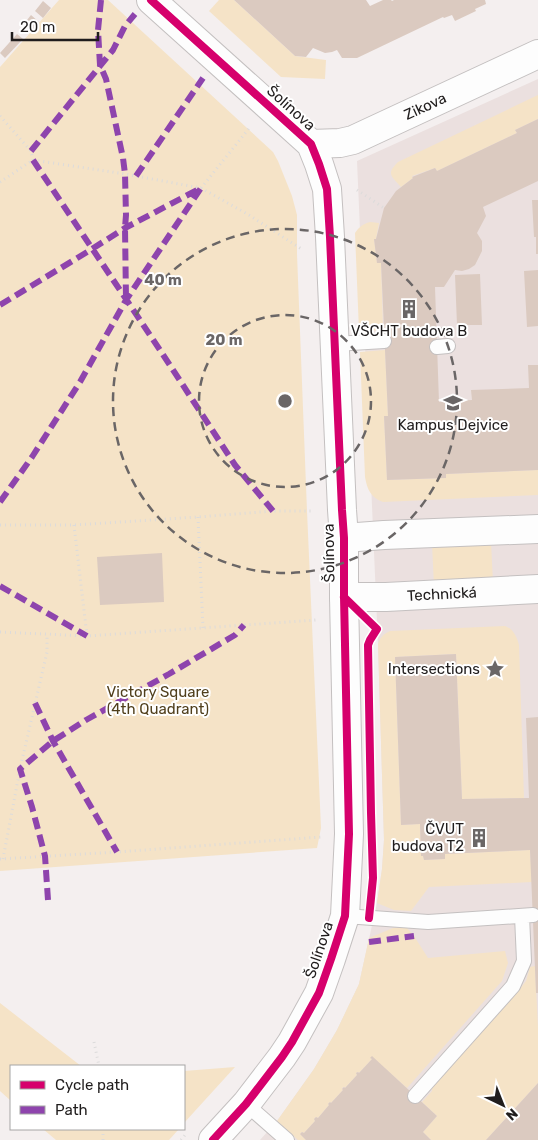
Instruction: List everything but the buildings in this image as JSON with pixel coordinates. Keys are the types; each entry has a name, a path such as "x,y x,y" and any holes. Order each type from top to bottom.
{"street":[{"name":"Šolínova","path":"150,0 311,144 327,190 344,538 349,834 345,916 319,993 287,1049 246,1104 213,1140"},
{"name":"Zikova","path":"311,144 340,143 353,140 538,54"},
{"path":"344,538 538,529"},
{"name":"Technická","path":"344,597 386,597 538,590"}],"lane":[{"path":"335,344 384,341"},
{"path":"345,916 428,922 528,916 524,960 513,986 415,1096"},
{"path":"246,1104 287,1140"}],"path":[{"path":"0,116 31,151 33,160"},
{"path":"201,188 253,124"},
{"path":"0,182 33,160 201,188 249,215 309,254"},
{"path":"357,190 384,208"},
{"path":"0,525 74,525 273,511 312,511"},
{"path":"198,517 203,628"},
{"path":"74,525 87,636"},
{"path":"0,632 87,636 319,620"},
{"path":"47,634 47,652 1,859 349,834"},
{"path":"94,1042 99,1065"}],"shaded area":[{"name":"Kampus Dejvice","path":"538,79 538,1140 260,1140 277,1121 314,1069 337,1030 359,984 377,903 382,869 384,840 378,644 357,161"}],"green space":[{"name":"Victory Square (4th Quadrant)","path":"59,0 108,0 273,152 292,196 297,215 307,511 321,828 317,848 0,871 0,67"},
{"path":"219,0 234,0 295,56 326,60 325,79 281,77 209,11"},
{"path":"538,95 538,119 515,130 517,133 437,171 435,168 412,176 413,178 401,187 392,177 392,169 398,162"},
{"path":"370,222 379,223 376,239 374,239 377,263 381,263 383,330 359,331 355,233 361,226"},
{"path":"385,350 388,416 384,416 387,480 445,478 446,474 538,470 538,495 383,502 373,495 368,489 365,477 360,352"},
{"path":"491,542 493,583 434,586 432,544"},
{"path":"505,626 513,631 519,645 524,798 462,799 456,654 395,657 401,825 420,824 421,856 423,856 424,860 445,859 445,854 530,850 532,882 429,887 411,911 394,910 377,903 384,840 378,644 381,638 390,631"},
{"path":"393,928 407,928 428,958 505,951 508,963 502,981 407,1088 372,1057 359,1073 356,1073 357,1075 345,1088 342,1088 343,1090 328,1104 318,1118 314,1119 315,1121 304,1133 300,1134 306,1140 298,1140 277,1121 314,1069 337,1030 359,984 369,938"},
{"path":"535,966 538,1083 486,1140 431,1140 423,1132 437,1116 422,1102 432,1091 432,1087 519,990 526,981 530,967"},
{"path":"0,1003 80,1065 10,1065 10,1100 0,1091"},
{"path":"235,1067 185,1122 185,1071"},
{"path":"44,1130 178,1130 169,1140 56,1140"}],"marked path":[{"path":"101,0 98,30 100,65 106,79 125,174 126,299"},
{"path":"31,151 113,50 125,26 135,14"},
{"path":"136,176 203,78"},
{"path":"33,160 235,465 273,511"},
{"path":"0,305 125,228 201,188"},
{"path":"0,502 32,457 80,382 126,300 201,188"},
{"path":"0,586 87,636"},
{"path":"48,900 45,856 20,769 53,741 86,720 235,635 244,625"},
{"path":"35,703 53,741 117,852"},
{"path":"369,942 414,936"}],"cycle path":[{"path":"151,0 311,144 327,189 330,237 344,538 349,834 345,916 319,993 292,1042 246,1104 213,1140"},
{"path":"344,597 377,629 368,645 373,878 369,918"}],"place":[{"name":"VŠCHT budova B","path":"409,309"},
{"name":"Kampus Dejvice","path":"453,403"},
{"name":"Intersections","path":"495,669"},
{"name":"ČVUT budova T2","path":"479,838"}]}
